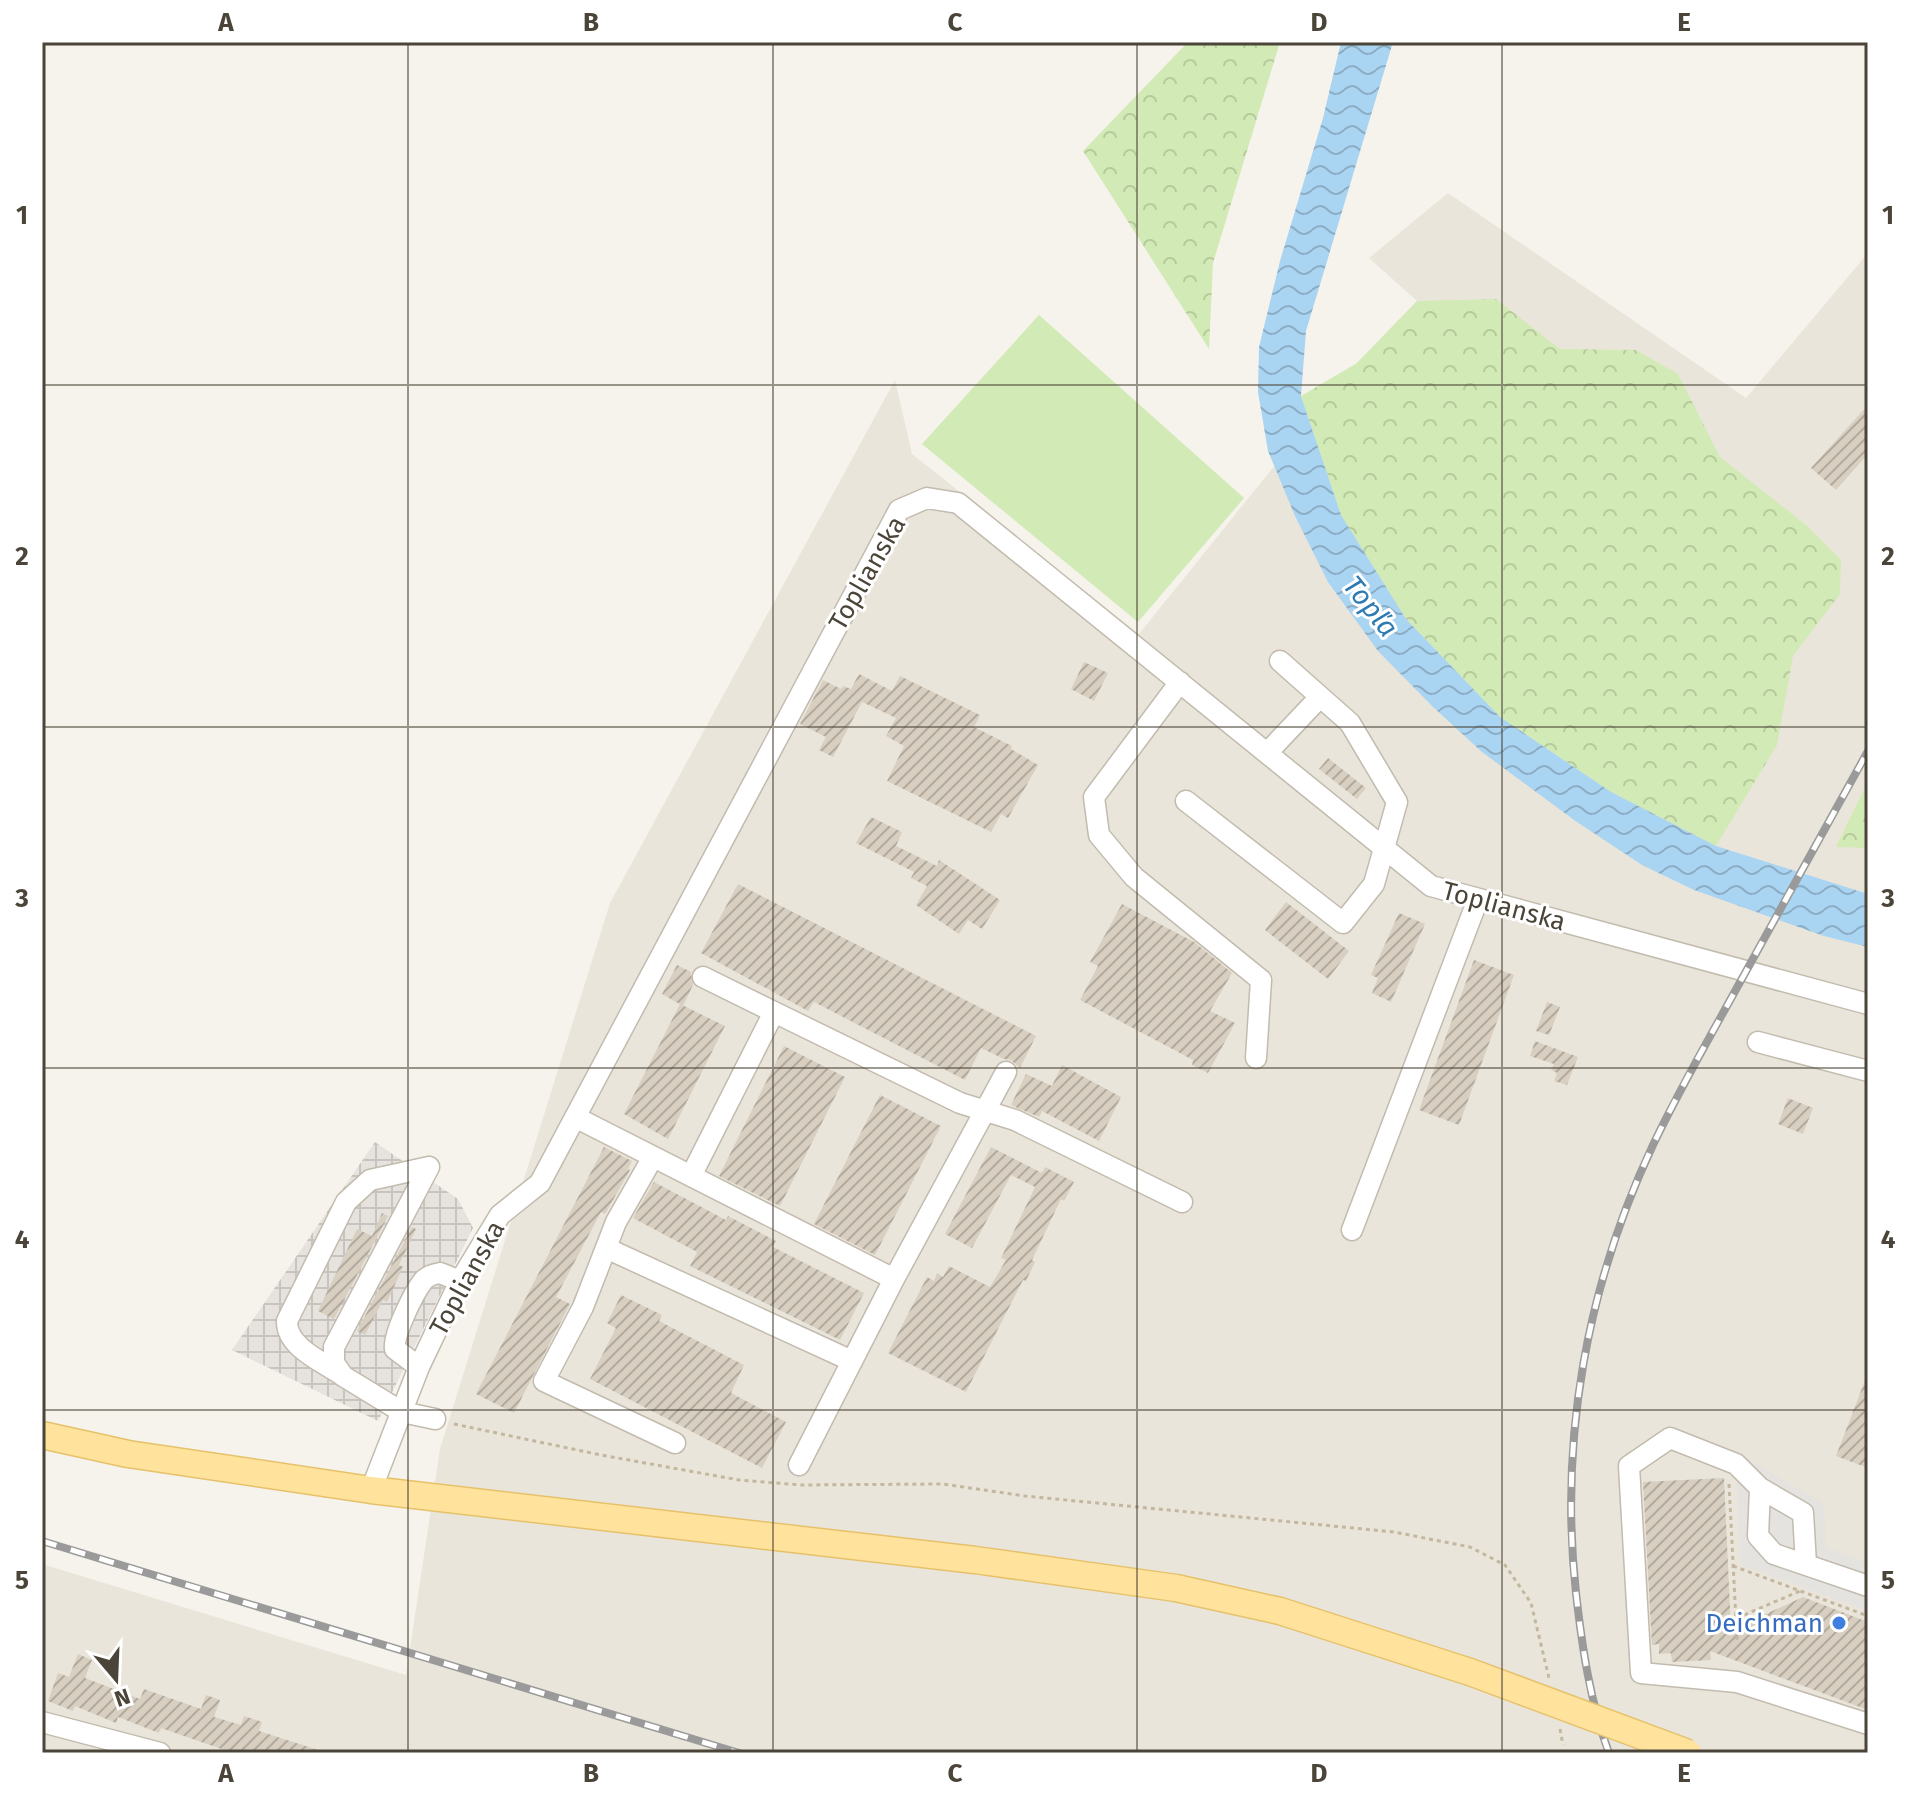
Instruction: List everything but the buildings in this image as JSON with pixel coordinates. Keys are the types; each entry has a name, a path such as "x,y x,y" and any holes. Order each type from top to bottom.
{"main road":[{"path":"42,1435 128,1454 371,1490 975,1560 1176,1588 1280,1611 1470,1672 1688,1753"}],"street":[{"name":"Toplianska","path":"371,1490 419,1367 460,1281 500,1215 540,1183 899,510 927,498 958,503 1431,886 1868,1004"},
{"path":"1186,801 1343,923 1374,884 1397,802 1350,723 1280,661"},
{"path":"1180,682 1094,797 1099,835 1134,877 1261,980 1256,1058"},
{"path":"1267,753 1320,697"},
{"path":"1352,1230 1478,899"},
{"path":"703,977 960,1103 1015,1120 1182,1202"},
{"path":"691,1176 774,1012"},
{"path":"1758,1042 1868,1071"},
{"path":"799,1465 894,1279 1006,1072"},
{"path":"575,1117 894,1279"},
{"path":"653,1157 616,1222 583,1307 544,1381 675,1443"},
{"path":"343,1376 334,1363 334,1347 429,1167 370,1180 346,1202 287,1321 287,1333 293,1342 343,1376 402,1412 435,1419"},
{"path":"606,1248 852,1361"},
{"path":"419,1367 395,1349 399,1328 423,1280 440,1273 460,1281"},
{"path":"1806,1564 1803,1513 1760,1488 1736,1464 1670,1438 1629,1466 1641,1673 1737,1682 1868,1724"},
{"path":"1760,1488 1758,1536 1774,1554 1868,1586"},
{"path":"42,1722 160,1753"}],"path":[{"path":"435,1419 601,1455 739,1480 801,1485 943,1484 1025,1496 1379,1530 1470,1547 1505,1565 1531,1603 1550,1684"},
{"path":"1729,1477 1737,1640"},
{"path":"1733,1566 1868,1616"},
{"path":"1736,1619 1800,1591"},
{"path":"1560,1730 1563,1745"}],"shaded area":[{"path":"1448,193 1746,398 1868,253 1868,1753 42,1753 42,1564 406,1675 440,1449 610,903 895,380 912,454 1139,634 1357,363 1417,301 1369,258"},
{"path":"375,1142 458,1199 473,1228 378,1421 232,1350"},
{"path":"1736,1452 1824,1504 1826,1547 1868,1563 1868,1611 1740,1564"}],"green space":[{"path":"1188,42 1280,42 1213,263 1209,349 1083,151"},
{"path":"1496,299 1560,349 1636,350 1678,374 1720,457 1806,525 1841,560 1840,594 1793,656 1777,745 1716,846 1611,792 1500,717 1406,619 1341,515 1301,396 1357,363 1417,301"},
{"path":"1039,315 1244,498 1138,622 922,444"},
{"path":"1868,781 1868,848 1836,847"}],"water":[{"name":"Topľa","path":"1341,42 1393,42 1306,331 1301,396 1341,515 1406,619 1500,717 1611,792 1716,846 1868,894 1868,947 1824,936 1694,890 1642,865 1574,820 1482,752 1432,706 1378,651 1328,582 1295,516 1268,451 1258,392 1259,347"}],"railway":[{"path":"1609,1753 1584,1653 1572,1535 1575,1420 1595,1308 1630,1198 1663,1124 1868,751"},
{"path":"42,1541 739,1753"}],"place":[{"name":"Deichman","path":"1839,1623"}]}
